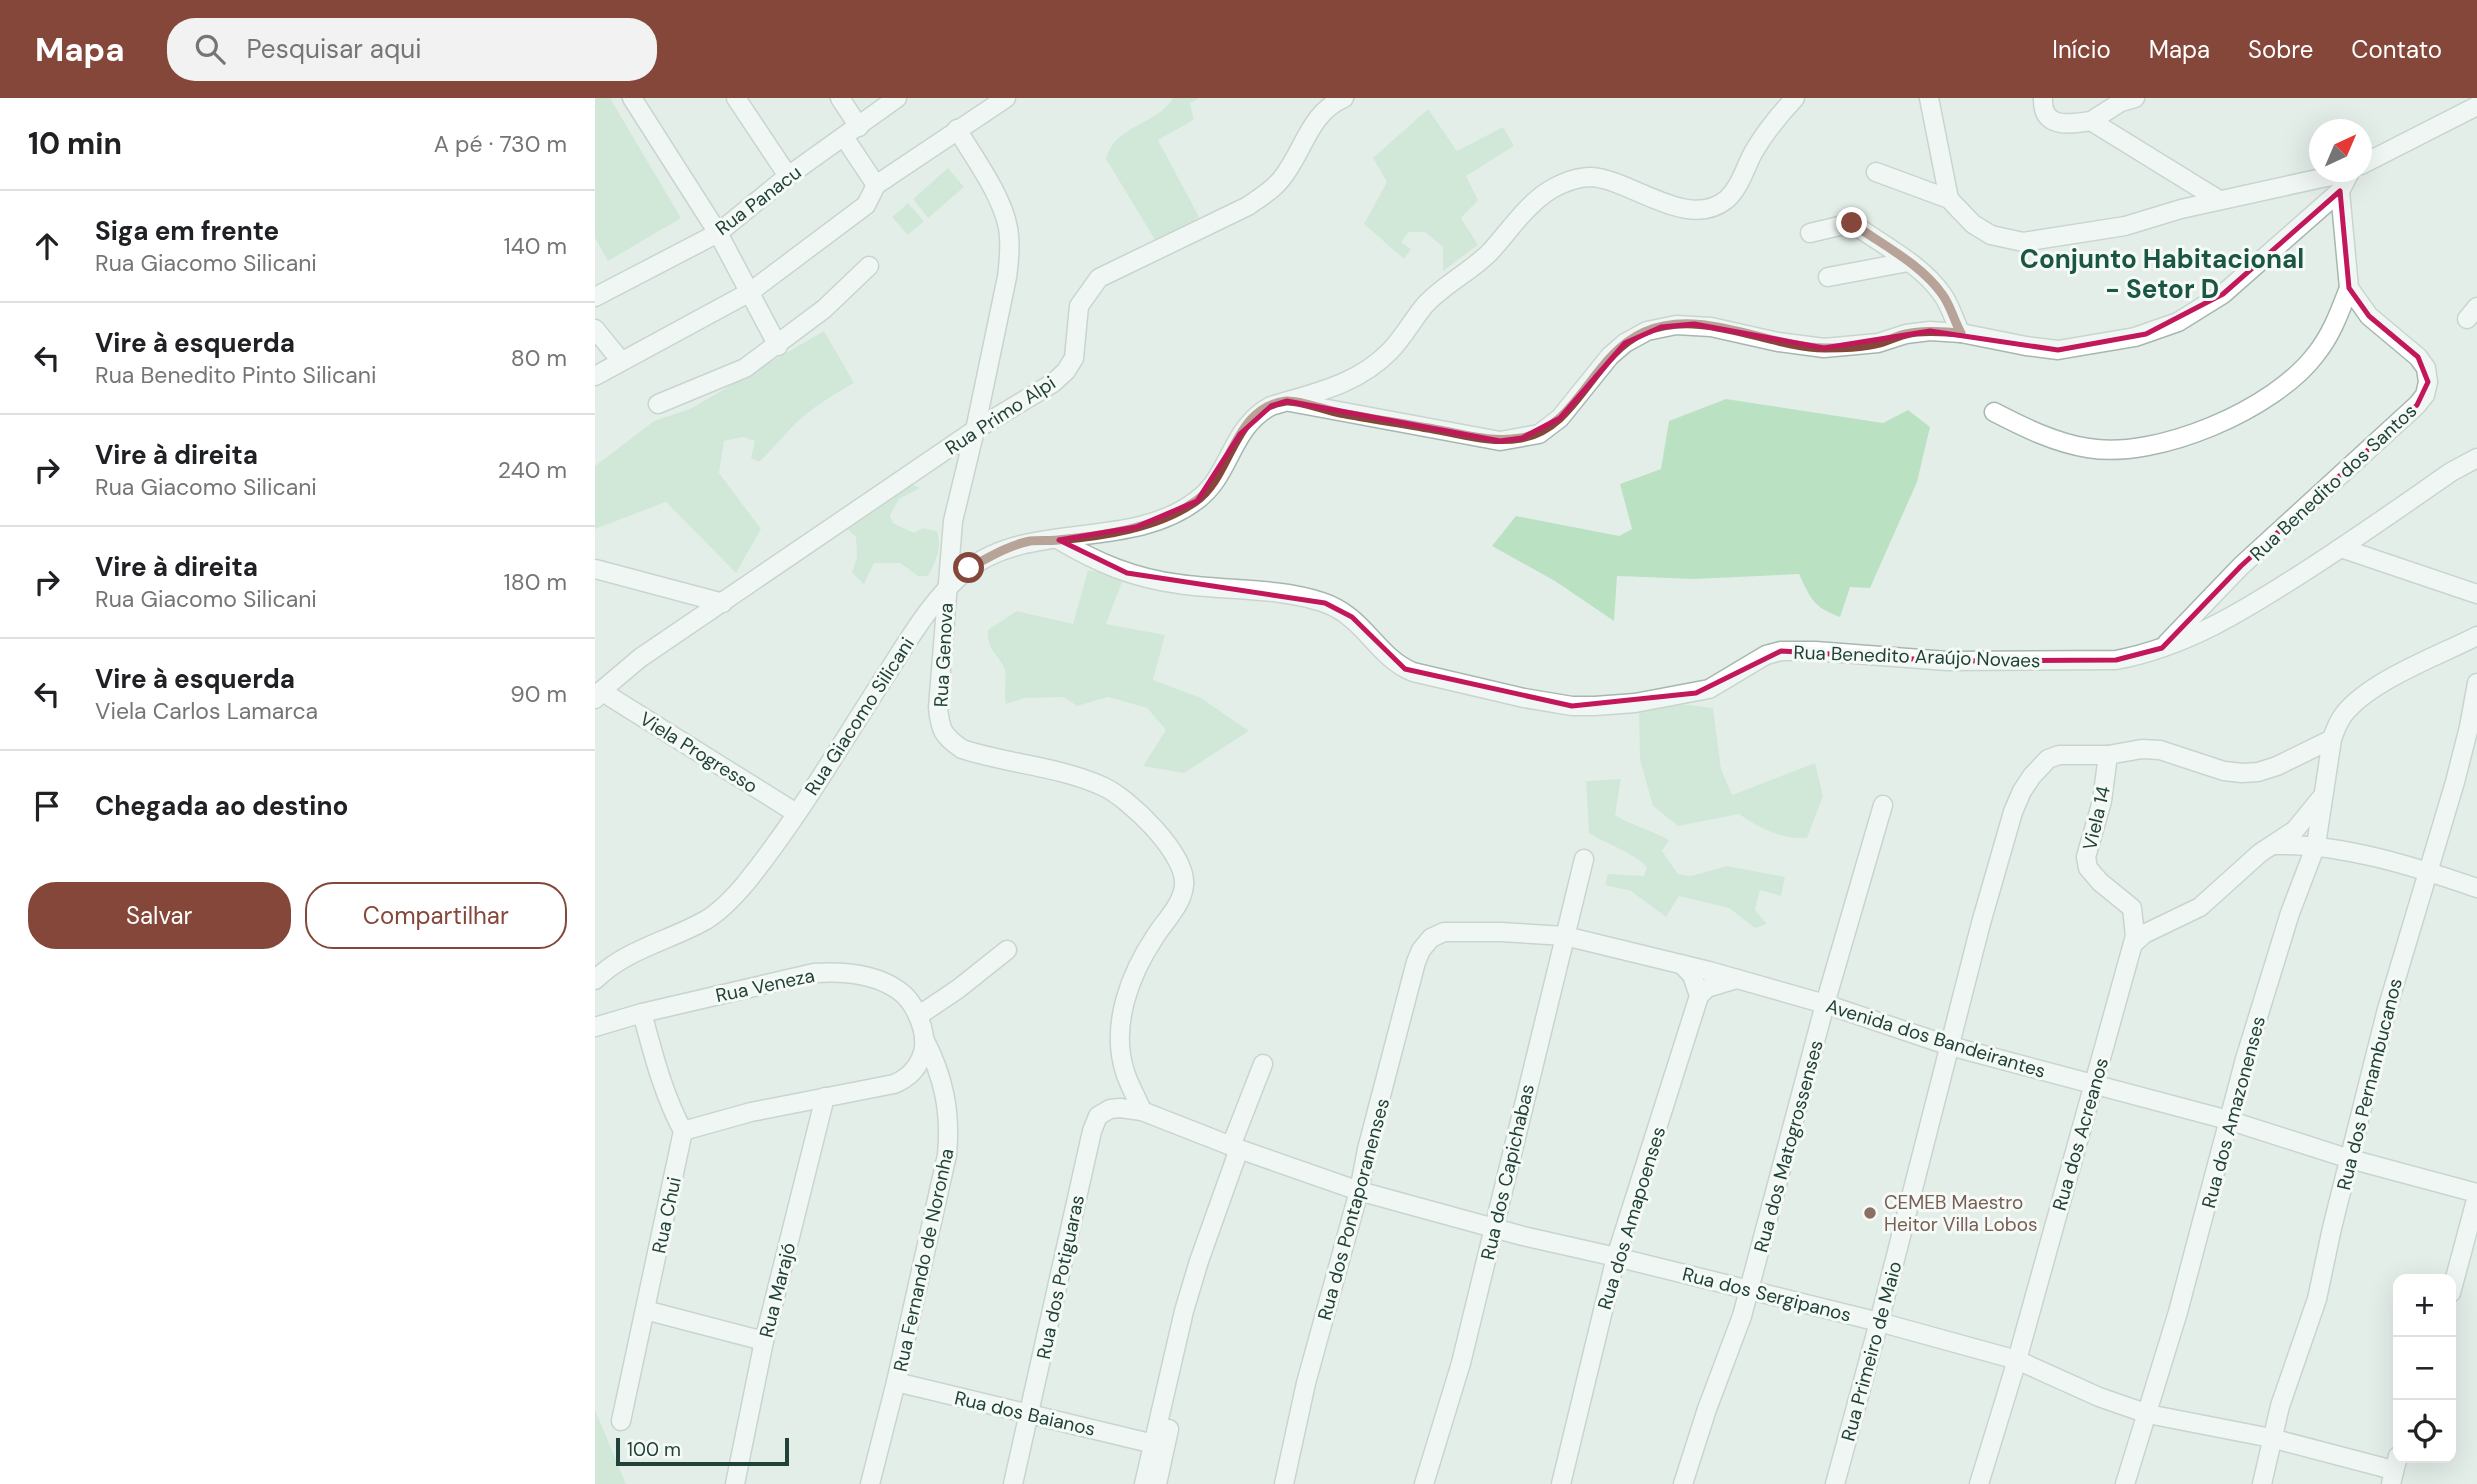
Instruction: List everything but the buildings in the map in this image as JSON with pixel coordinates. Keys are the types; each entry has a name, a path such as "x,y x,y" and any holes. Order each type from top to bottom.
{"street":[{"path":"632,98 718,233 778,346"},
{"path":"736,98 788,176"},
{"path":"841,98 859,127"},
{"name":"Rua Panacu","path":"595,297 718,233 788,176 897,98"},
{"path":"595,376 750,292 866,205 876,185 1006,98"},
{"name":"Rua Primo Alpi","path":"598,695 640,658 975,430 1053,383 1066,371 1074,358 1079,306 1099,278 1248,206 1267,193 1287,172 1313,123 1323,111 1344,98"},
{"path":"1287,401 1355,379 1378,363 1403,336 1425,305 1479,262 1549,190 1563,183 1589,177 1603,179 1674,205 1706,209 1717,205 1735,190 1765,134 1795,98"},
{"path":"1929,98 1949,199"},
{"path":"2043,98 2047,115 2064,125 2091,121 2121,102 2134,98"},
{"path":"2372,159 2477,106"},
{"path":"2091,121 2219,200"},
{"name":"Rua Genova","path":"957,130 1002,208 1008,228 1010,252 975,430 953,521 938,707 940,727 948,739 962,749 1075,775 1105,787 1131,806 1175,853 1183,870 1185,886 1179,902 1137,964 1126,996 1121,1031 1125,1071 1142,1111"},
{"path":"844,137 876,185"},
{"path":"1876,172 1949,199 1973,224 1991,235 2023,242 2125,226 2219,200 2309,181"},
{"path":"1287,401 1500,441 1539,434 1560,418 1605,361 1625,343 1661,327 1694,324 1824,348 1878,343 1906,334 1930,331 1961,333 2026,346 2058,349 2135,337 2178,322 2223,294 2340,191 2345,182"},
{"path":"1994,412 2027,429 2088,448 2136,448 2186,435 2254,406 2282,388 2300,372 2316,355 2334,327 2349,288 2340,191"},
{"path":"1810,233 1852,223 1908,262 1944,297 1961,333"},
{"path":"1828,277 1908,262"},
{"path":"658,404 745,368 778,346 824,309 869,266"},
{"name":"Rua Benedito dos Santos","path":"2162,648 2241,566 2417,405 2424,395 2428,382 2426,368 2369,316 2349,288"},
{"path":"595,329 621,361"},
{"path":"1337,386 1341,413"},
{"name":"Rua Giacomo Silicani","path":"595,980 628,955 707,919 727,905 796,813 914,632 947,588 969,568 1030,541 1059,540 1136,527 1168,516 1197,500 1215,480 1250,421 1260,412 1287,401"},
{"name":"Rua Benedito Araújo Novaes","path":"1059,540 1106,566 1126,573 1178,584 1277,591 1325,603 1352,617 1395,663 1405,669 1498,693 1572,705 1617,705 1696,693 1718,685 1766,655 1781,651 1947,661 2116,660 2162,648 2238,615 2451,472 2477,458"},
{"path":"2341,548 2477,594"},
{"path":"595,569 723,603"},
{"path":"2108,755 2142,749 2160,750 2224,771 2242,773 2277,766 2332,739 2344,714 2365,694 2477,636"},
{"name":"Rua dos Pernambucanos","path":"2262,1484 2271,1438 2315,1307 2387,1009 2455,782 2477,683"},
{"name":"Viela Progresso","path":"598,695 796,813"},
{"name":"Rua dos Amazonenses","path":"2125,1484 2198,1240 2228,1120 2283,937 2316,845 2332,739"},
{"name":"Rua Primeiro de Maio","path":"1835,1484 2013,812 2032,776 2048,760 2072,754 2108,755"},
{"name":"Viela 14","path":"2108,755 2102,801 2086,856 2088,868 2100,882 2132,908 2135,926 2133,944"},
{"path":"2133,944 2144,934 2200,907 2260,853 2276,845 2304,822 2324,793"},
{"name":"Rua dos Matogrossenses","path":"1683,1484 1707,1409 1742,1316 1825,1004 1883,805"},
{"path":"2276,845 2316,845 2427,871 2477,888"},
{"name":"Rua dos Capichabas","path":"1424,1484 1461,1363 1584,859"},
{"name":"Avenida dos Bandeirantes","path":"1431,938 1444,932 1460,931 1565,936 1681,964 1825,1004 1950,1046 2228,1120 2350,1160 2477,1194"},
{"name":"Rua dos Pontaporanenses","path":"1284,1484 1306,1383 1359,1191 1367,1149 1416,962 1431,938"},
{"name":"Rua dos Acreanos","path":"1979,1484 2017,1360 2133,944"},
{"path":"918,1016 958,989 1007,950"},
{"path":"1681,964 1692,975 1699,996 1707,988 1738,979"},
{"name":"Rua Veneza","path":"595,1027 642,1013 814,973 838,972 860,974 899,990 911,1002 918,1016 923,1038"},
{"name":"Rua dos Amapoenses","path":"1561,1484 1616,1257 1699,996"},
{"path":"642,1013 660,1077 673,1113 683,1131 751,1112 894,1084 905,1079 923,1057 923,1038"},
{"name":"Rua Fernando de Noronha","path":"870,1484 947,1155 950,1127 938,1067 923,1038"},
{"path":"1144,1484 1184,1311 1263,1064"},
{"name":"Rua Marajó","path":"735,1484 764,1341 825,1097"},
{"name":"Rua dos Potiguaras","path":"1013,1484 1092,1131 1098,1116 1110,1109 1142,1111"},
{"name":"Rua dos Sergipanos","path":"1142,1111 1235,1148 1359,1191 1493,1228 1879,1322 2017,1360 2099,1397 2148,1414 2271,1438 2394,1470"},
{"name":"Rua Chui","path":"621,1421 683,1131"},
{"path":"2456,1274 2477,1194"},
{"path":"1157,1484 1196,1314 1199,1261"},
{"path":"645,1310 764,1341"},
{"name":"Rua dos Baianos","path":"896,1382 1154,1444"}],"highlighted area":[{"path":"2340,191 2349,288 2369,316 2418,357 2428,382 2417,405 2241,566 2162,648 2116,660 1947,661 1781,651 1696,693 1572,706 1405,669 1352,617 1325,603 1127,573 1059,540 1136,527 1197,501 1240,434 1271,406 1287,401 1500,441 1522,438 1560,418 1625,343 1661,327 1694,324 1824,348 1930,331 2058,350 2146,334 2223,294"}],"green space":[{"path":"595,98 610,98 681,218 608,261 595,238"},
{"path":"1173,98 1199,98 1190,103 1194,120 1158,140 1199,217 1157,243 1106,159 1117,139 1156,115"},
{"path":"1428,109 1457,151 1503,127 1514,146 1466,176 1478,200 1461,218 1478,245 1443,271 1443,247 1425,232 1409,232 1401,242 1411,249 1404,259 1364,224 1387,182 1373,158"},
{"path":"948,168 964,187 928,218 913,199"},
{"path":"908,203 924,221 908,235 892,217"},
{"path":"824,331 854,383 808,413 759,462 751,458 755,441 743,437 724,441 719,473 761,529 736,573 666,502 595,529 595,466 654,421 690,409"},
{"path":"1726,399 1883,423 1908,410 1930,427 1917,482 1870,588 1850,587 1840,617 1818,606 1799,574 1694,579 1617,576 1614,621 1555,581 1492,546 1516,516 1619,536 1632,529 1620,484 1661,469 1669,421"},
{"path":"905,481 920,488 899,499 890,515 893,523 914,533 922,528 937,531 939,549 936,560 928,576 918,576 900,563 874,563 864,584 852,573 857,557 856,537 844,526"},
{"path":"1088,570 1124,577 1106,624 1165,635 1153,680 1201,698 1249,731 1184,773 1143,766 1166,730 1147,708 1108,697 1077,706 1064,697 1025,698 1006,704 1005,672 991,647 988,630 1017,611 1073,624"},
{"path":"1681,704 1713,708 1721,769 1732,795 1815,763 1823,796 1807,838 1771,832 1739,814 1678,826 1653,806 1640,760 1639,711"},
{"path":"1621,779 1615,815 1669,840 1662,851 1678,874 1691,876 1727,866 1785,877 1781,896 1760,890 1755,910 1767,924 1755,928 1729,908 1679,896 1666,917 1631,891 1605,885 1608,874 1644,876 1647,867 1627,852 1589,833 1586,781"},
{"path":"595,1410 626,1484 595,1484"}],"place":[{"name":"CEMEB Maestro Heitor Villa Lobos","path":"1870,1213"}],"district":[{"name":"Conjunto Habitacional - Setor D","path":"2162,274"}],"route":[{"path":"969,568 1030,541 1059,540 1136,527 1184,508 1207,491 1250,421 1271,406 1287,401 1500,441 1539,434 1573,404 1610,356 1637,336 1661,327 1694,324 1778,342 1824,348 1857,347 1906,334 1930,331 1961,333 1938,289 1919,270 1852,223"}]}
